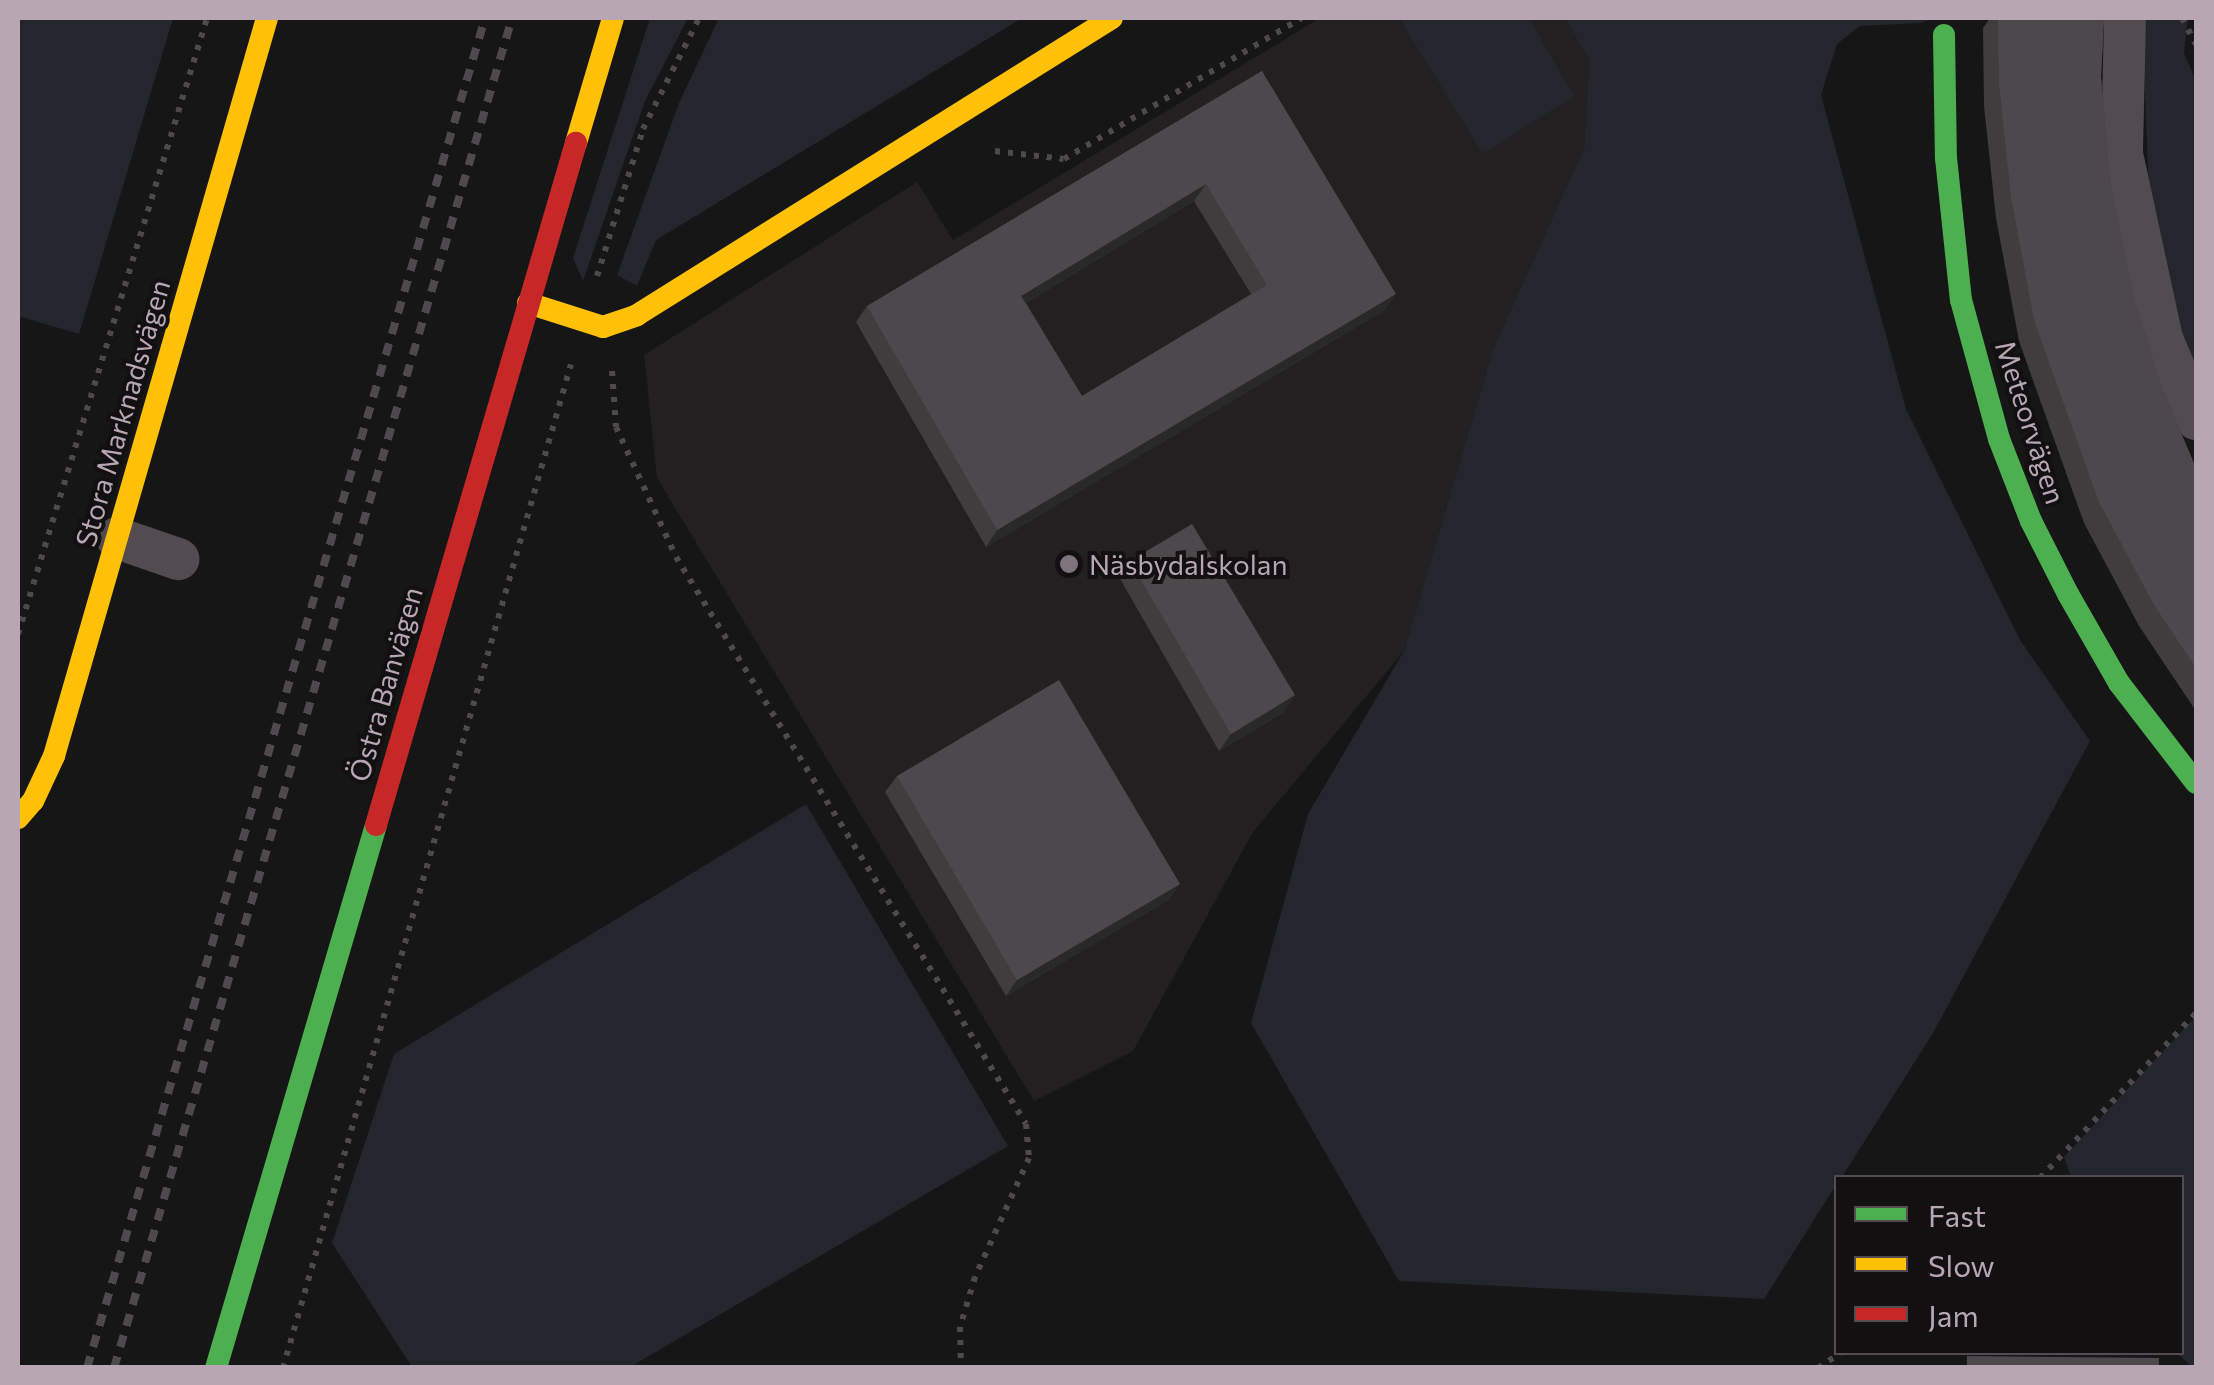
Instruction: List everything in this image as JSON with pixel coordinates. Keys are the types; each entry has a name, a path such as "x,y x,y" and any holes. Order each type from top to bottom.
{"street":[{"name":"Stora Marknadsvägen","path":"18,818 33,801 54,756 266,18"},
{"name":"Östra Banvägen","path":"216,1368 613,18"},
{"path":"528,302 603,327 637,315 1112,18"},
{"path":"2125,18 2122,154 2162,340 2196,420"},
{"name":"Meteorvägen","path":"1944,34 1946,158 1961,300 1999,439 2031,521 2068,594 2119,683 2196,783"},
{"path":"117,538 178,559"}],"path":[{"path":"18,634 207,18"},
{"path":"282,1368 643,128 699,18"},
{"path":"989,150 1064,158 1302,18"},
{"path":"2182,18 2196,44"},
{"path":"584,321 612,357 616,427 676,557 1026,1124 1030,1158 975,1277 960,1327 960,1368"},
{"path":"2043,1175 2196,1013"}],"shaded area":[{"path":"18,18 173,18 79,334 18,316"},
{"path":"650,18 688,18 645,101 583,281 573,258"},
{"path":"719,18 1022,18 656,240 637,286 617,275 679,103"},
{"name":"Näsbydalskolan","path":"1320,18 1565,18 1589,61 1584,148 1493,349 1404,651 1253,832 1133,1051 1034,1101 657,478 644,355 917,182 953,240"},
{"path":"1399,18 1529,18 1574,96 1483,154"},
{"path":"1565,18 1935,18 1920,23 1860,26 1837,44 1821,95 1906,409 2020,640 2090,741 1933,1033 1843,1175 1834,1175 1834,1188 1764,1299 1399,1281 1251,1023 1308,814 1404,651 1493,349 1584,148 1589,61"},
{"path":"2142,18 2188,18 2184,53 2196,81 2196,393 2151,245"},
{"path":"806,804 1008,1146 630,1367 412,1367 332,1243 394,1054"},
{"path":"2196,1016 2196,1367 2179,1355 2184,1355 2184,1175 2070,1175 2064,1157"}],"building":[{"path":"1998,18 2104,18 2101,77 2110,184 2134,299 2161,386 2196,468 2196,668 2154,605 2099,502 2034,320 2011,197 1999,84"},
{"path":"1262,71 1396,294 997,530 867,306","holes":["1206,184 1267,285 1082,396 1021,296"]},
{"path":"1192,524 1295,695 1231,734 1130,561"},
{"path":"1059,680 1180,884 1017,980 897,776"},
{"path":"1967,1356 2159,1358 2159,1368 1967,1368"}],"railway":[{"path":"87,1368 485,18"},
{"path":"114,1368 512,18"}],"traffic: fast":[{"path":"1944,35 1946,158 1961,300 1999,439 2031,521 2068,594 2119,683 2196,783"},
{"path":"216,1368 376,825"}],"traffic: slow":[{"path":"18,818 33,801 54,756 267,18"},
{"path":"576,143 613,18"},
{"path":"528,303 603,327 637,315 1112,18"}],"traffic: jam":[{"path":"376,825 576,143"}],"place":[{"name":"Näsbydalskolan","path":"1069,564"}]}
